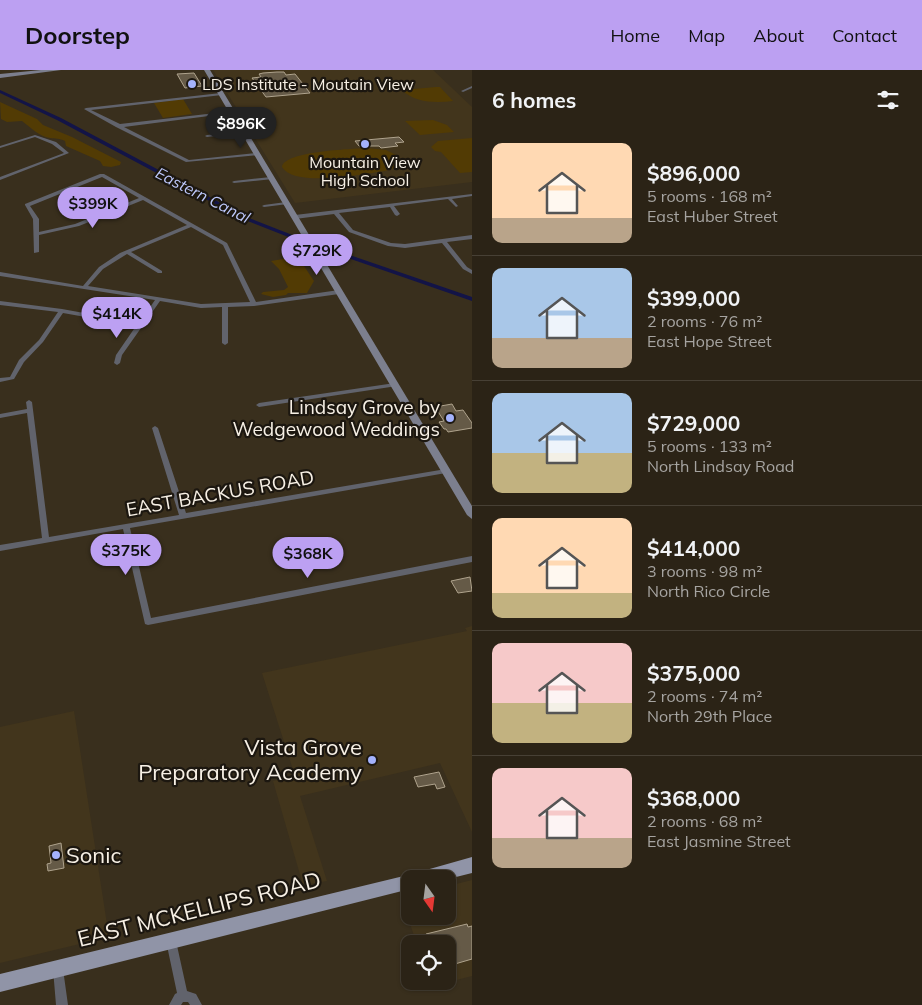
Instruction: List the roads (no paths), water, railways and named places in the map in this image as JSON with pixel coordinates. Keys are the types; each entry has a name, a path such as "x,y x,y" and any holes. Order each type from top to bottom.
{"main road":[{"path":"0,76 58,70"},
{"path":"207,70 472,515"},
{"path":"453,870 472,865"},
{"name":"EAST MCKELLIPS ROAD","path":"0,983 401,883"}],"street":[{"path":"463,91 472,87"},
{"path":"221,94 86,109 188,160 257,154"},
{"path":"118,126 232,112"},
{"path":"207,136 244,132"},
{"path":"0,147 32,136 53,142 67,153 1,178"},
{"path":"36,252 36,219 27,205 102,175 225,244 254,304"},
{"path":"234,182 271,178"},
{"path":"294,217 472,195"},
{"path":"36,234 77,225 143,198"},
{"path":"449,198 456,206"},
{"path":"264,206 286,203"},
{"path":"391,205 397,214"},
{"path":"335,212 348,230 385,243 405,246 472,237"},
{"path":"86,287 101,268 127,252 191,225"},
{"path":"443,241 465,268 472,272"},
{"path":"127,252 160,272"},
{"path":"0,274 190,305 225,306 254,304 340,292"},
{"path":"117,363 119,354 158,300"},
{"path":"0,303 62,311 139,325"},
{"path":"225,306 225,342"},
{"path":"0,380 12,378 21,361 40,341 62,311"},
{"path":"259,405 395,385"},
{"path":"29,402 46,540"},
{"path":"0,416 29,411"},
{"path":"155,428 183,515"},
{"name":"EAST BACKUS ROAD","path":"0,548 446,471"},
{"path":"126,526 148,622 472,559"},
{"path":"171,941 179,1001 192,998 196,1005"},
{"path":"58,969 62,1005"}],"waterway":[{"name":"Eastern Canal","path":"0,91 59,119 247,219 298,239 472,299"}],"place":[{"name":"LDS Institute - Moutain View","path":"192,84"},
{"name":"Mountain View High School","path":"365,144"},
{"name":"Lindsay Grove by Wedgewood Weddings","path":"450,418"},
{"name":"Vista Grove Preparatory Academy","path":"372,760"},
{"name":"Sonic","path":"56,855"}]}
